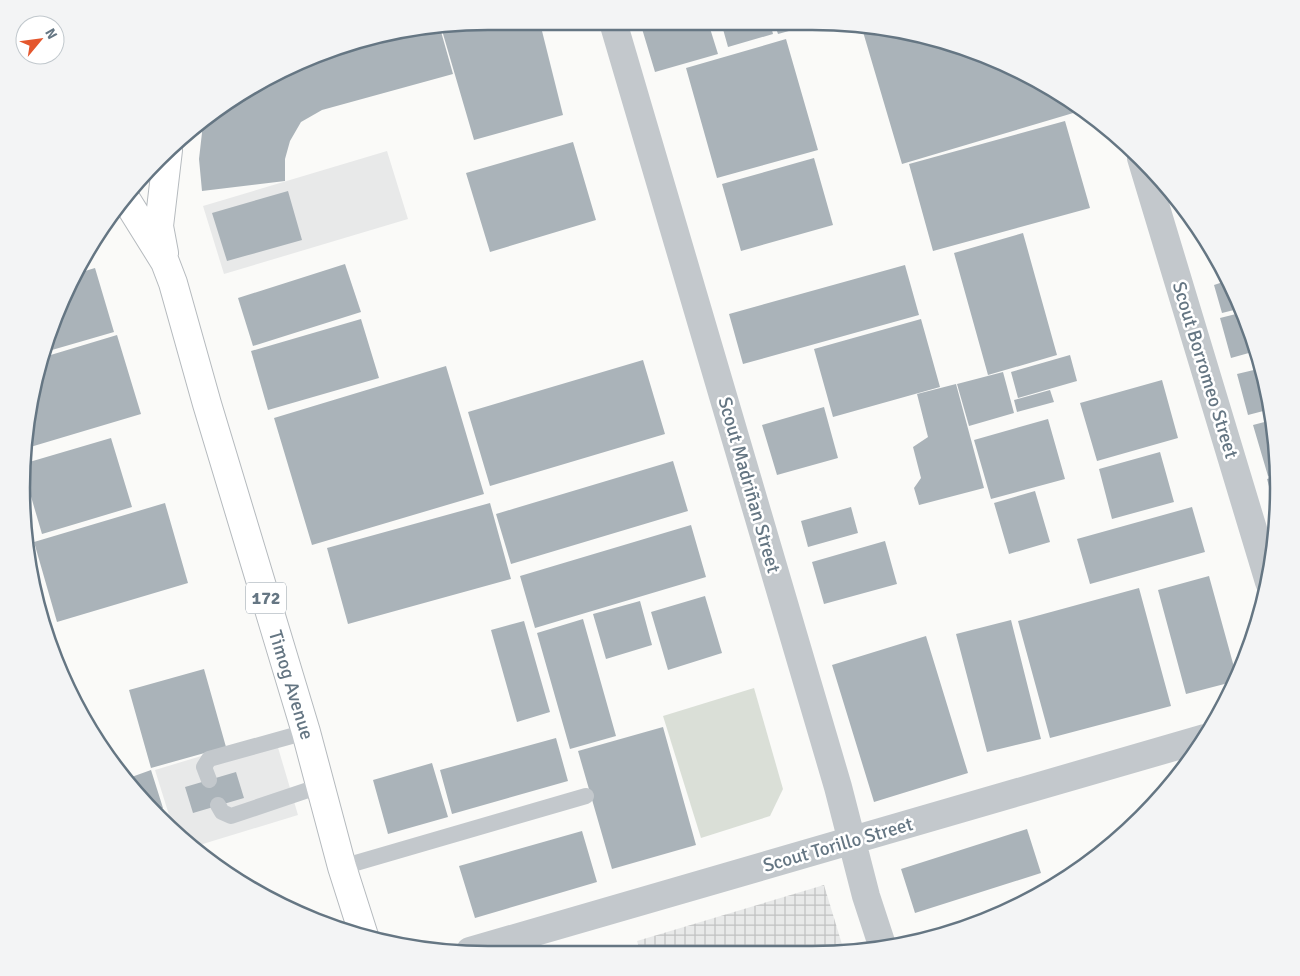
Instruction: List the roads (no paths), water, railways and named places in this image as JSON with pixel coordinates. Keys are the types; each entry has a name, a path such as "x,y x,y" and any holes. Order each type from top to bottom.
{"main road":[{"name":"Timog Avenue","path":"165,262 159,226 167,162"},
{"name":"Timog Avenue","path":"129,204 165,262 173,283 210,414 306,732 342,867 361,928"}],"street":[{"name":"Scout Madriñan Street","path":"615,30 853,840 866,896 881,941"},
{"name":"Scout Borromeo Street","path":"1148,177 1263,563"},
{"name":"Scout Torillo Street","path":"487,946 1193,741"}],"lane":[{"path":"209,780 204,767 209,759 306,732"},
{"path":"218,805 222,812 231,816 320,786"},
{"path":"342,867 586,796"}]}
